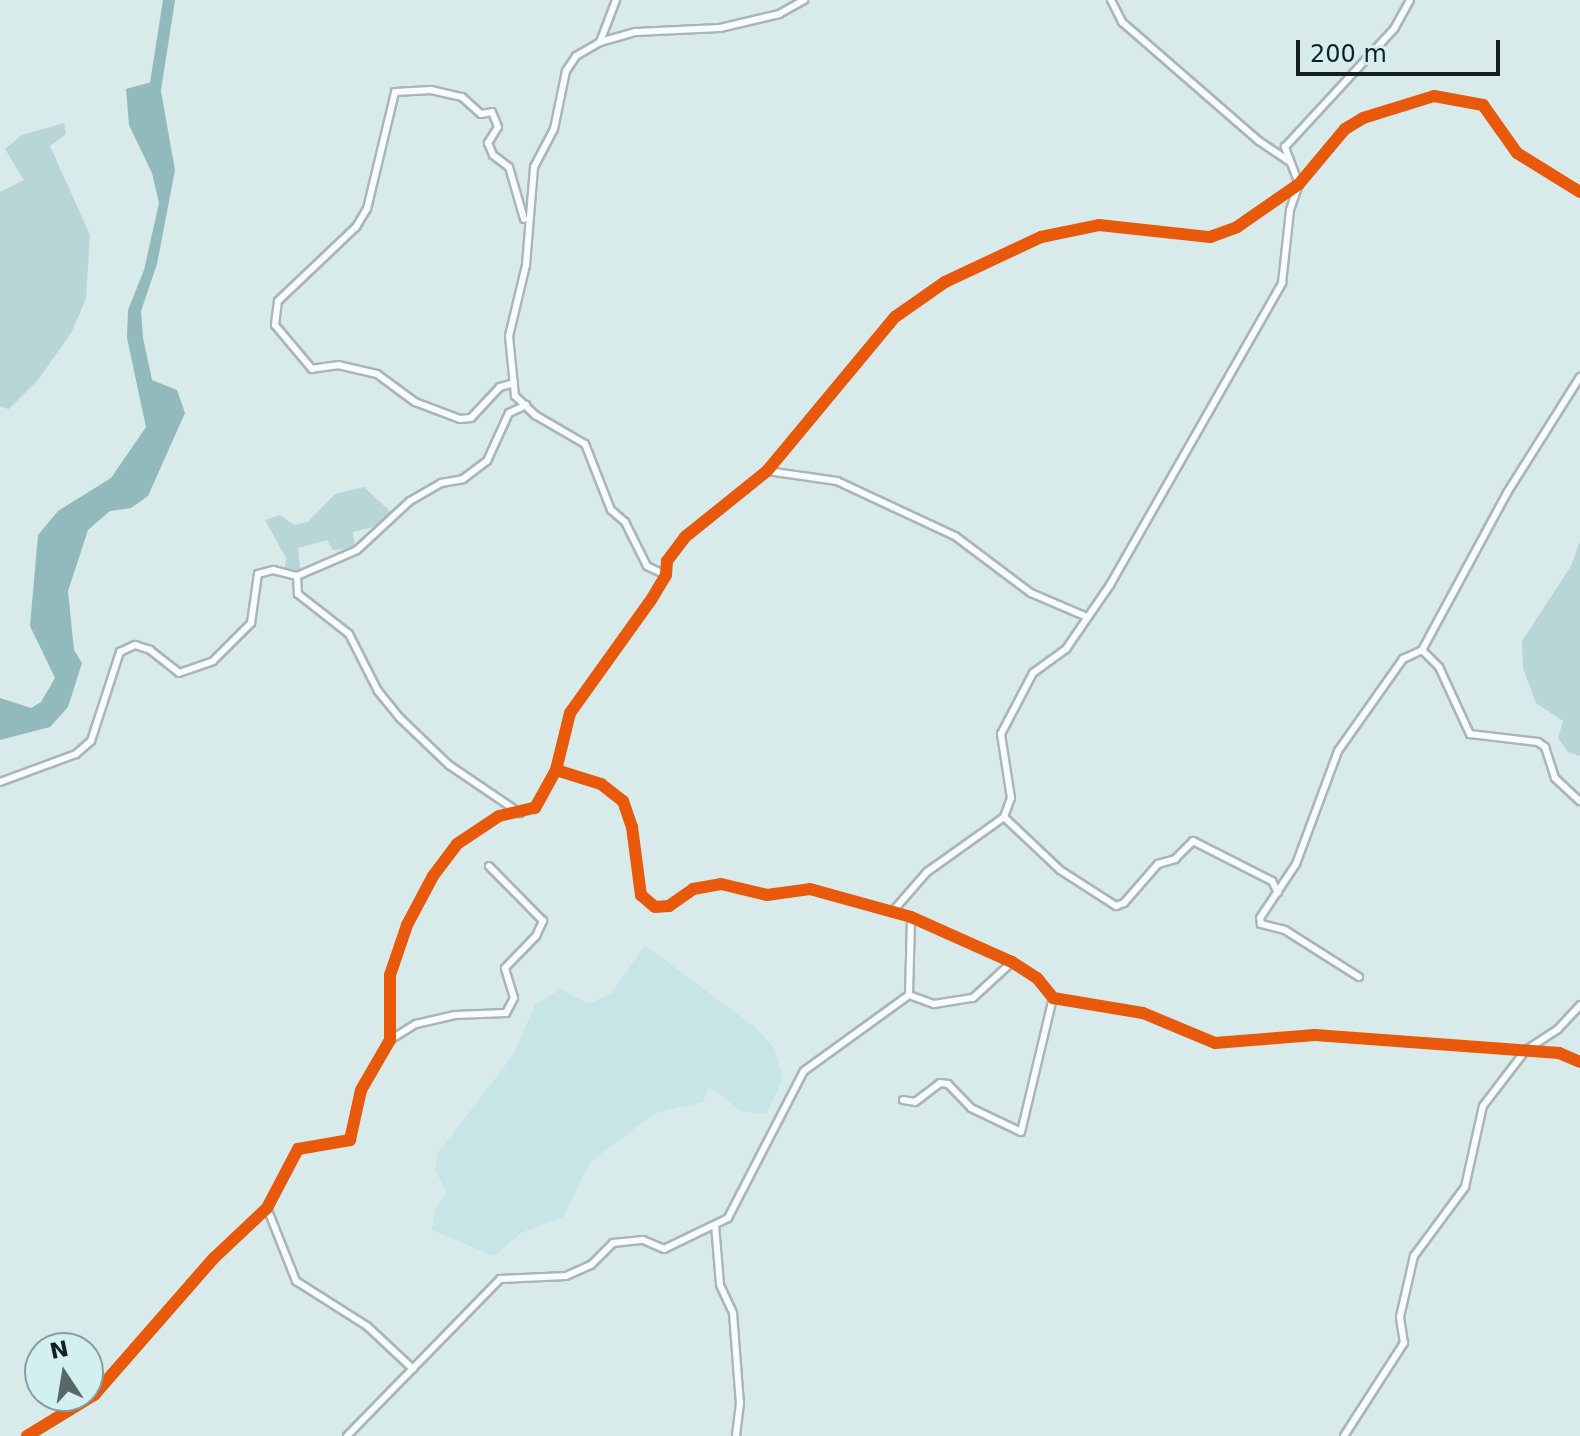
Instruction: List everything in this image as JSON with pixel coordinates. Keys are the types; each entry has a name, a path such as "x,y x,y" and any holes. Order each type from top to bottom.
{"street":[{"path":"600,42 616,0"},
{"path":"666,575 647,566 625,522 611,510 585,444 515,396 509,336 526,265 526,226 534,167 554,129 566,71 576,56 600,42 636,32 720,28 779,14 804,0"},
{"path":"1111,0 1122,22 1259,141 1290,162"},
{"path":"893,911 927,872 1004,817 1011,798 1001,734 1033,673 1066,649 1085,616 1110,585 1260,328 1282,283 1290,210 1299,184 1285,147 1394,29 1410,0"},
{"path":"514,383 500,387 471,418 460,419 415,402 377,374 339,365 312,369 275,325 278,301 356,227 367,209 395,92 431,90 462,97 481,114 492,112 498,127 488,143 493,155 509,167 526,226"},
{"path":"390,1040 390,975 407,925 433,876 457,844 499,816 521,814 535,808 556,770 570,713 666,575 667,561 685,537 767,471 895,317 945,282 1041,237 1099,225 1210,237 1237,227 1299,184 1345,129 1363,118 1434,96 1483,105 1517,153 1580,192"},
{"path":"1359,977 1285,930 1261,924 1296,864 1338,751 1403,659 1422,650 1507,493 1580,377"},
{"path":"0,782 76,754 91,741 120,652 135,645 150,650 179,673 213,661 251,623 258,574 273,570 297,576 357,550 427,489 463,479 487,461 509,413 526,405"},
{"path":"767,471 837,481 955,536 1031,593 1085,616"},
{"path":"297,576 298,594 349,634 378,691 400,718 449,765 521,814"},
{"path":"1422,650 1439,667 1470,734 1538,742 1545,747 1555,778 1580,801"},
{"path":"556,770 601,784 623,801 632,827 641,895 655,907 669,906 693,889 727,884 767,895 810,889 911,917 1012,962 1037,978 1053,998 1143,1013 1215,1043 1315,1035 1559,1053 1580,1062"},
{"path":"1004,817 1060,870 1116,906 1124,903 1158,864 1175,859 1193,841 1272,881 1278,893"},
{"path":"27,1436 94,1395 214,1258 267,1208 298,1149 350,1140 361,1090 390,1040 416,1024 455,1015 506,1013 514,998 505,968 536,936 543,921 489,866"},
{"path":"909,995 911,917"},
{"path":"909,995 934,1004 973,998 1012,962"},
{"path":"347,1436 500,1279 566,1276 591,1265 613,1243 643,1240 664,1249 728,1218 804,1071 909,995"},
{"path":"903,1100 915,1102 940,1083 948,1084 971,1108 1021,1132 1053,998"},
{"path":"1344,1436 1404,1343 1400,1317 1414,1256 1465,1187 1483,1106 1526,1050 1558,1029 1580,1005"},
{"path":"267,1208 296,1281 367,1326 413,1369"},
{"path":"715,1225 720,1285 733,1313 740,1403 736,1436"}],"shaded area":[{"path":"159,80 175,170 157,264 141,311 143,338 152,380 177,390 185,413 148,496 131,508 110,511 88,530 68,591 74,650 82,663 68,707 50,727 0,740 0,698 31,708 41,702 55,678 30,626 38,535 58,511 111,478 146,427 127,338 128,310 144,270 159,203 152,173 129,125 126,89"},
{"path":"64,123 66,134 50,146 90,235 86,299 71,333 38,380 9,409 0,407 0,192 24,180 5,149 22,135"},
{"path":"364,487 393,514 384,524 353,532 355,548 333,550 327,540 298,548 301,576 284,574 286,558 265,520 280,515 294,525 308,522 335,494"},
{"path":"1580,541 1580,756 1568,752 1558,738 1563,721 1536,703 1523,668 1522,641 1571,566"},
{"path":"645,945 756,1028 774,1048 783,1078 766,1114 741,1111 709,1086 703,1102 655,1113 590,1162 563,1217 521,1233 494,1256 432,1230 435,1210 447,1192 435,1171 438,1153 513,1055 535,1005 561,989 588,1004 611,994"}],"waterway":[{"path":"154,96 169,0"}],"cycle path":[{"path":"27,1436 94,1395 214,1258 267,1208 298,1149 350,1140 361,1090 390,1040 390,975 407,925 433,876 457,844 499,816 535,808 556,770 570,713 651,600 666,575 667,561 685,537 767,471 895,317 945,282 1041,237 1099,225 1210,237 1237,227 1299,184 1345,129 1363,118 1434,96 1483,105 1517,153 1580,192"},
{"path":"556,770 601,784 623,801 632,827 641,895 655,907 669,906 693,889 721,884 767,895 810,889 911,917 1012,962 1037,978 1053,998 1143,1013 1215,1043 1315,1035 1559,1053 1580,1062"}]}
